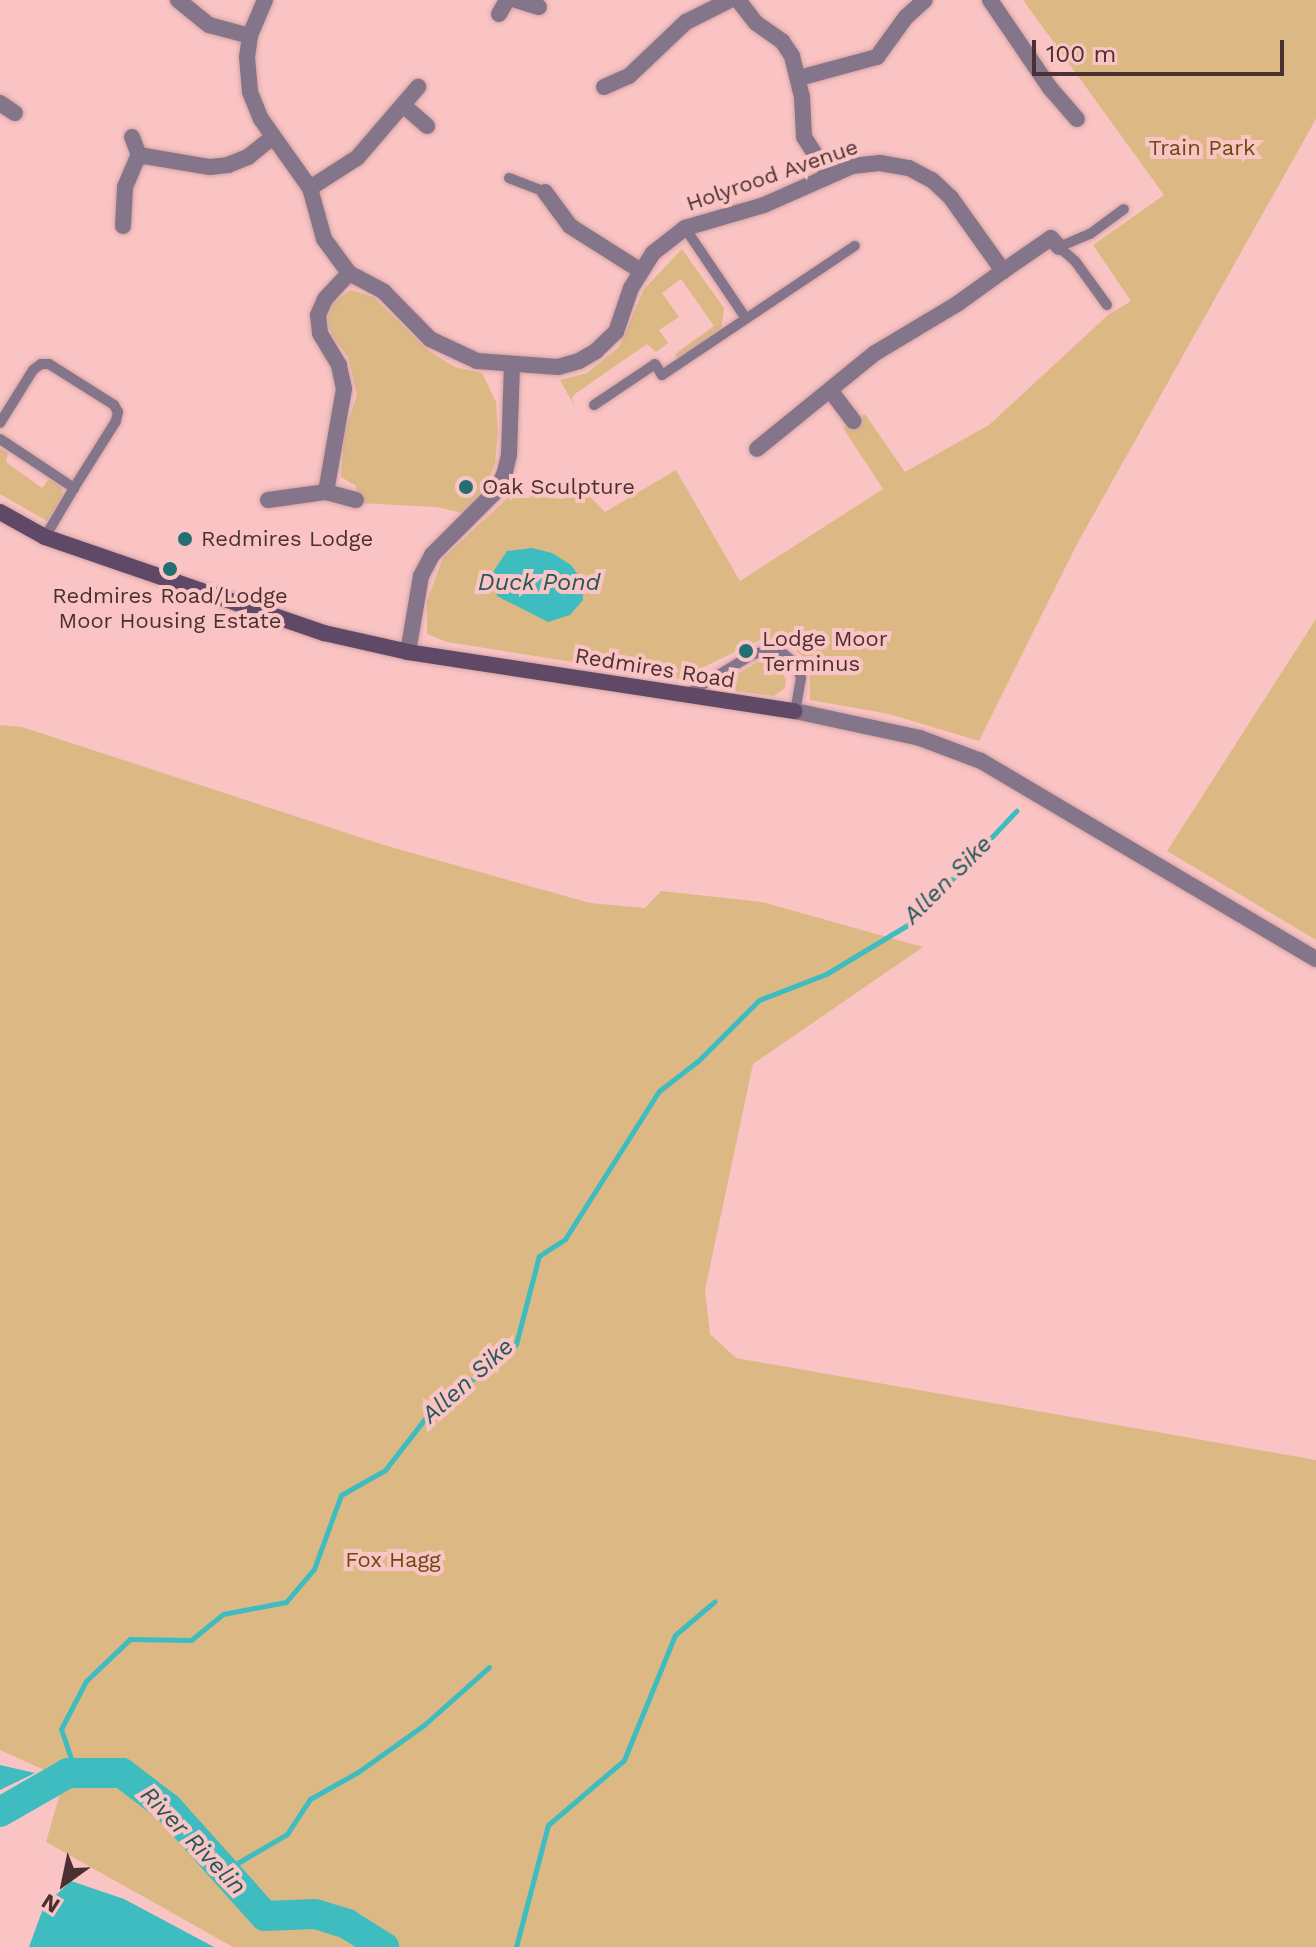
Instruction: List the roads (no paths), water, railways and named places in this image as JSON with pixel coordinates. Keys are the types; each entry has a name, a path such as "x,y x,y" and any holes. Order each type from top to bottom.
{"street":[{"path":"178,0 209,25 250,36"},
{"path":"265,0 250,36 247,57 250,92 273,137 310,188 324,239 349,273 325,299 318,315 320,333 339,365 344,389 326,492"},
{"path":"516,0 539,7"},
{"path":"604,87 629,76 686,22 730,0"},
{"path":"738,0 750,17 782,41 799,78 804,137 829,176"},
{"path":"799,78 868,62 925,0"},
{"path":"990,0 1041,77 1077,119"},
{"path":"310,188 357,158 418,87"},
{"path":"0,103 15,113"},
{"path":"403,105 427,126"},
{"path":"132,137 140,158"},
{"path":"123,226 125,187 131,165 140,158 210,167 228,165 248,157 273,137"},
{"name":"Holyrood Avenue","path":"349,273 384,292 444,349 477,361 558,367 579,361 596,351 616,332 641,271 653,253 685,228 764,205 852,166 880,163 909,168 932,180 951,198 1003,271"},
{"path":"545,192 570,226 641,271"},
{"path":"757,449 893,341 957,304 1003,271 1055,243"},
{"path":"408,652 421,576 432,555 498,489 505,472 509,455 512,365"},
{"path":"830,390 853,421"},
{"path":"268,500 326,492 356,500"},
{"name":"Redmires Road","path":"0,512 45,537 324,633 408,652 795,711 920,738 981,761 1316,959"}],"lane":[{"path":"509,178 545,192"},
{"path":"1055,243 1090,234 1124,209"},
{"path":"685,228 745,317"},
{"path":"1055,243 1075,261 1107,305"},
{"path":"594,405 655,364 662,375 855,246"},
{"path":"0,423 41,364 49,364 114,405 118,412 116,421 45,537"},
{"path":"0,439 74,488"},
{"path":"686,695 753,654 768,651 784,654 796,664 801,678 795,711"}],"water":[{"name":"Duck Pond","path":"532,548 552,553 571,565 582,580 583,600 570,615 548,622 497,596 493,572 507,551"},
{"path":"0,1765 35,1773 0,1790"},
{"path":"71,1881 124,1899 214,1947 29,1947 44,1906"}],"waterway":[{"name":"Allen Sike","path":"76,1773 61,1729 86,1681 130,1639 191,1640 223,1614 286,1602 314,1569 341,1495 385,1470 427,1416 516,1344 539,1256 565,1239 659,1091 698,1061 759,1000 826,974 911,923 1016,811"},
{"path":"516,1947 548,1825 624,1760 675,1635 715,1601"},
{"path":"224,1871 287,1834 310,1799 358,1772 424,1725 489,1667"},
{"name":"River Rivelin","path":"0,1812 68,1773 122,1773 168,1808 265,1916 315,1914 347,1924 384,1947"}],"place":[{"name":"Oak Sculpture","path":"466,487"},
{"name":"Redmires Lodge","path":"185,539"},
{"name":"Redmires Road/Lodge Moor Housing Estate","path":"170,569"},
{"name":"Lodge Moor Terminus","path":"746,651"}],"park label":[{"name":"Train Park","path":"1202,148"},
{"name":"Fox Hagg","path":"393,1560"}]}
